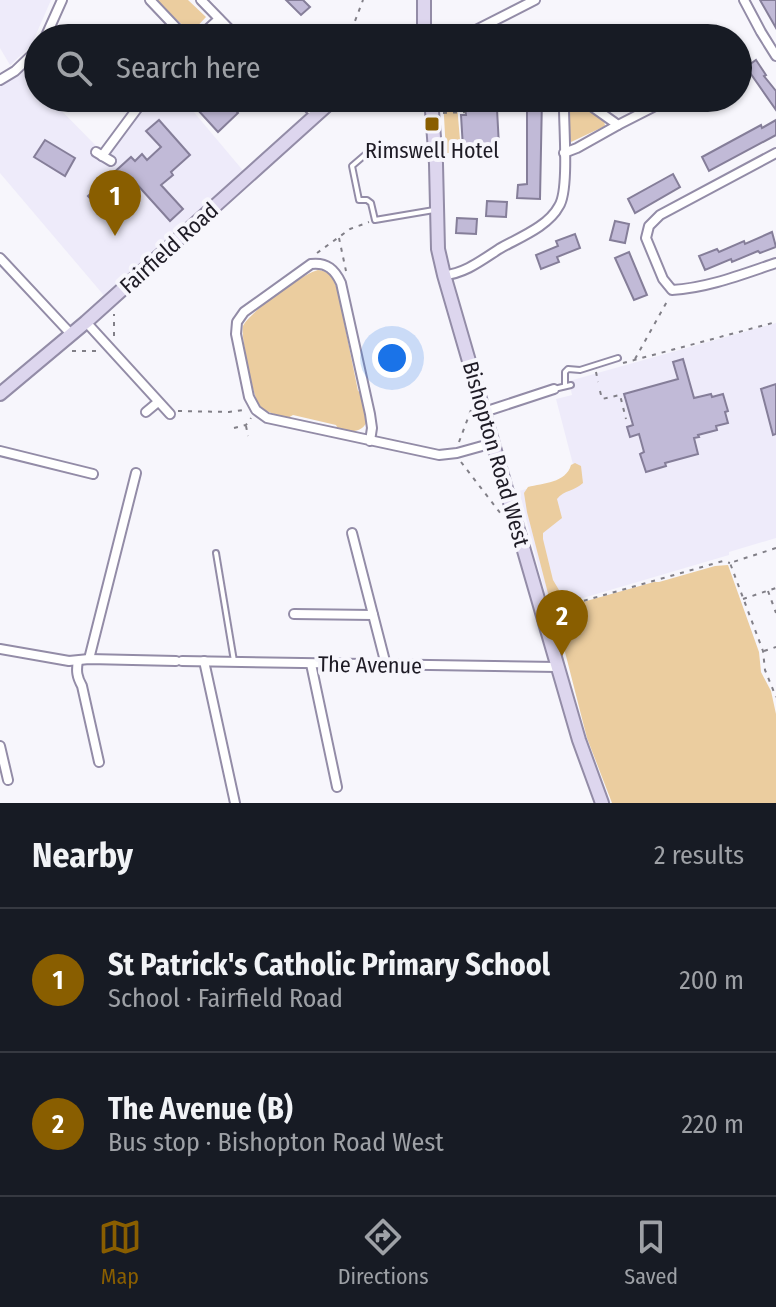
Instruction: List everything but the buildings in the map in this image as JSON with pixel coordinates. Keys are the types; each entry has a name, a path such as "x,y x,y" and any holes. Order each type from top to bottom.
{"street":[{"path":"51,24 62,0"},
{"path":"150,0 173,24"},
{"path":"201,0 224,24"},
{"path":"424,0 424,24"},
{"path":"488,24 535,0"},
{"path":"744,0 776,56"},
{"path":"213,24 219,19"},
{"path":"0,80 24,62"},
{"path":"111,161 99,154 134,112"},
{"path":"313,112 317,116"},
{"name":"Fairfield Road","path":"0,394 86,322 321,112"},
{"name":"Bishopton Road West","path":"432,112 438,249 444,275 478,410 493,443 579,740 602,803"},
{"path":"444,275 453,275 471,266 553,215 563,197 564,112"},
{"path":"600,112 618,125"},
{"path":"564,153 644,112"},
{"path":"776,153 660,215 649,226 646,238 663,279 673,290 776,263"},
{"path":"0,258 71,334"},
{"path":"370,441 370,414 341,283 336,272 328,266 311,264 240,316 236,334 254,410 267,418 370,441 439,455 493,443"},
{"path":"86,322 170,414"},
{"path":"478,410 554,389"},
{"path":"146,412 158,402"},
{"path":"0,451 93,474"},
{"path":"89,659 136,473"},
{"path":"352,533 386,665"},
{"path":"294,614 373,615"},
{"name":"The Avenue","path":"0,649 78,661 557,667"},
{"path":"78,661 77,678 82,686 99,762"},
{"path":"204,661 235,803"},
{"path":"311,664 337,787"},
{"path":"0,746 8,780"},
{"path":"84,751 96,748"}],"lane":[{"path":"373,148 352,166 359,200 371,203 375,220 437,210"},
{"path":"554,389 568,386 565,372 568,369 580,370 620,361"},
{"path":"216,553 234,661"}],"path":[{"path":"354,24 363,0"},
{"path":"442,113 466,112"},
{"path":"310,258 350,229 375,220"},
{"path":"339,238 347,276"},
{"path":"635,359 673,290"},
{"path":"114,314 114,345"},
{"path":"620,361 776,322"},
{"path":"72,351 106,351"},
{"path":"595,371 598,382"},
{"path":"600,391 602,399 620,395 626,419"},
{"path":"170,414 174,411 254,410"},
{"path":"248,436 246,425 254,410"},
{"path":"478,410 455,453 499,512"},
{"path":"234,428 246,425"},
{"path":"542,612 776,548"},
{"path":"730,563 763,651 765,670 776,697"},
{"path":"743,599 776,588"},
{"path":"768,591 776,613"},
{"path":"763,651 776,647"}],"shaded area":[{"path":"0,0 51,0 41,24 24,24 24,52 10,65 0,48"},
{"path":"156,0 188,0 206,17 199,24 181,24"},
{"path":"22,70 24,112 63,112 101,151 136,112 194,112 245,173 107,299 0,173 0,86"},
{"path":"444,112 458,112 458,153 446,153"},
{"path":"568,112 593,112 604,120 605,126 568,141"},
{"path":"318,270 332,278 344,304 343,317 358,391 362,393 368,419 356,431 338,429 336,425 293,415 288,418 265,410 259,406 251,380 243,326 277,294"},
{"path":"776,323 776,538 549,608 519,491 576,476 556,399 572,395 569,381"},
{"path":"575,463 581,466 583,483 557,499 562,518 543,533 553,580 563,601 551,605 524,493 528,487 559,479"},
{"path":"728,565 759,652 761,672 771,691 776,714 776,803 612,803 587,738 555,613 560,612 565,617 565,607"}],"place":[{"name":"Rimswell Hotel","path":"432,124"},
{"name":"St Patrick's Catholic Primary School","path":"115,236"},
{"name":"The Avenue (B)","path":"562,656"}]}
